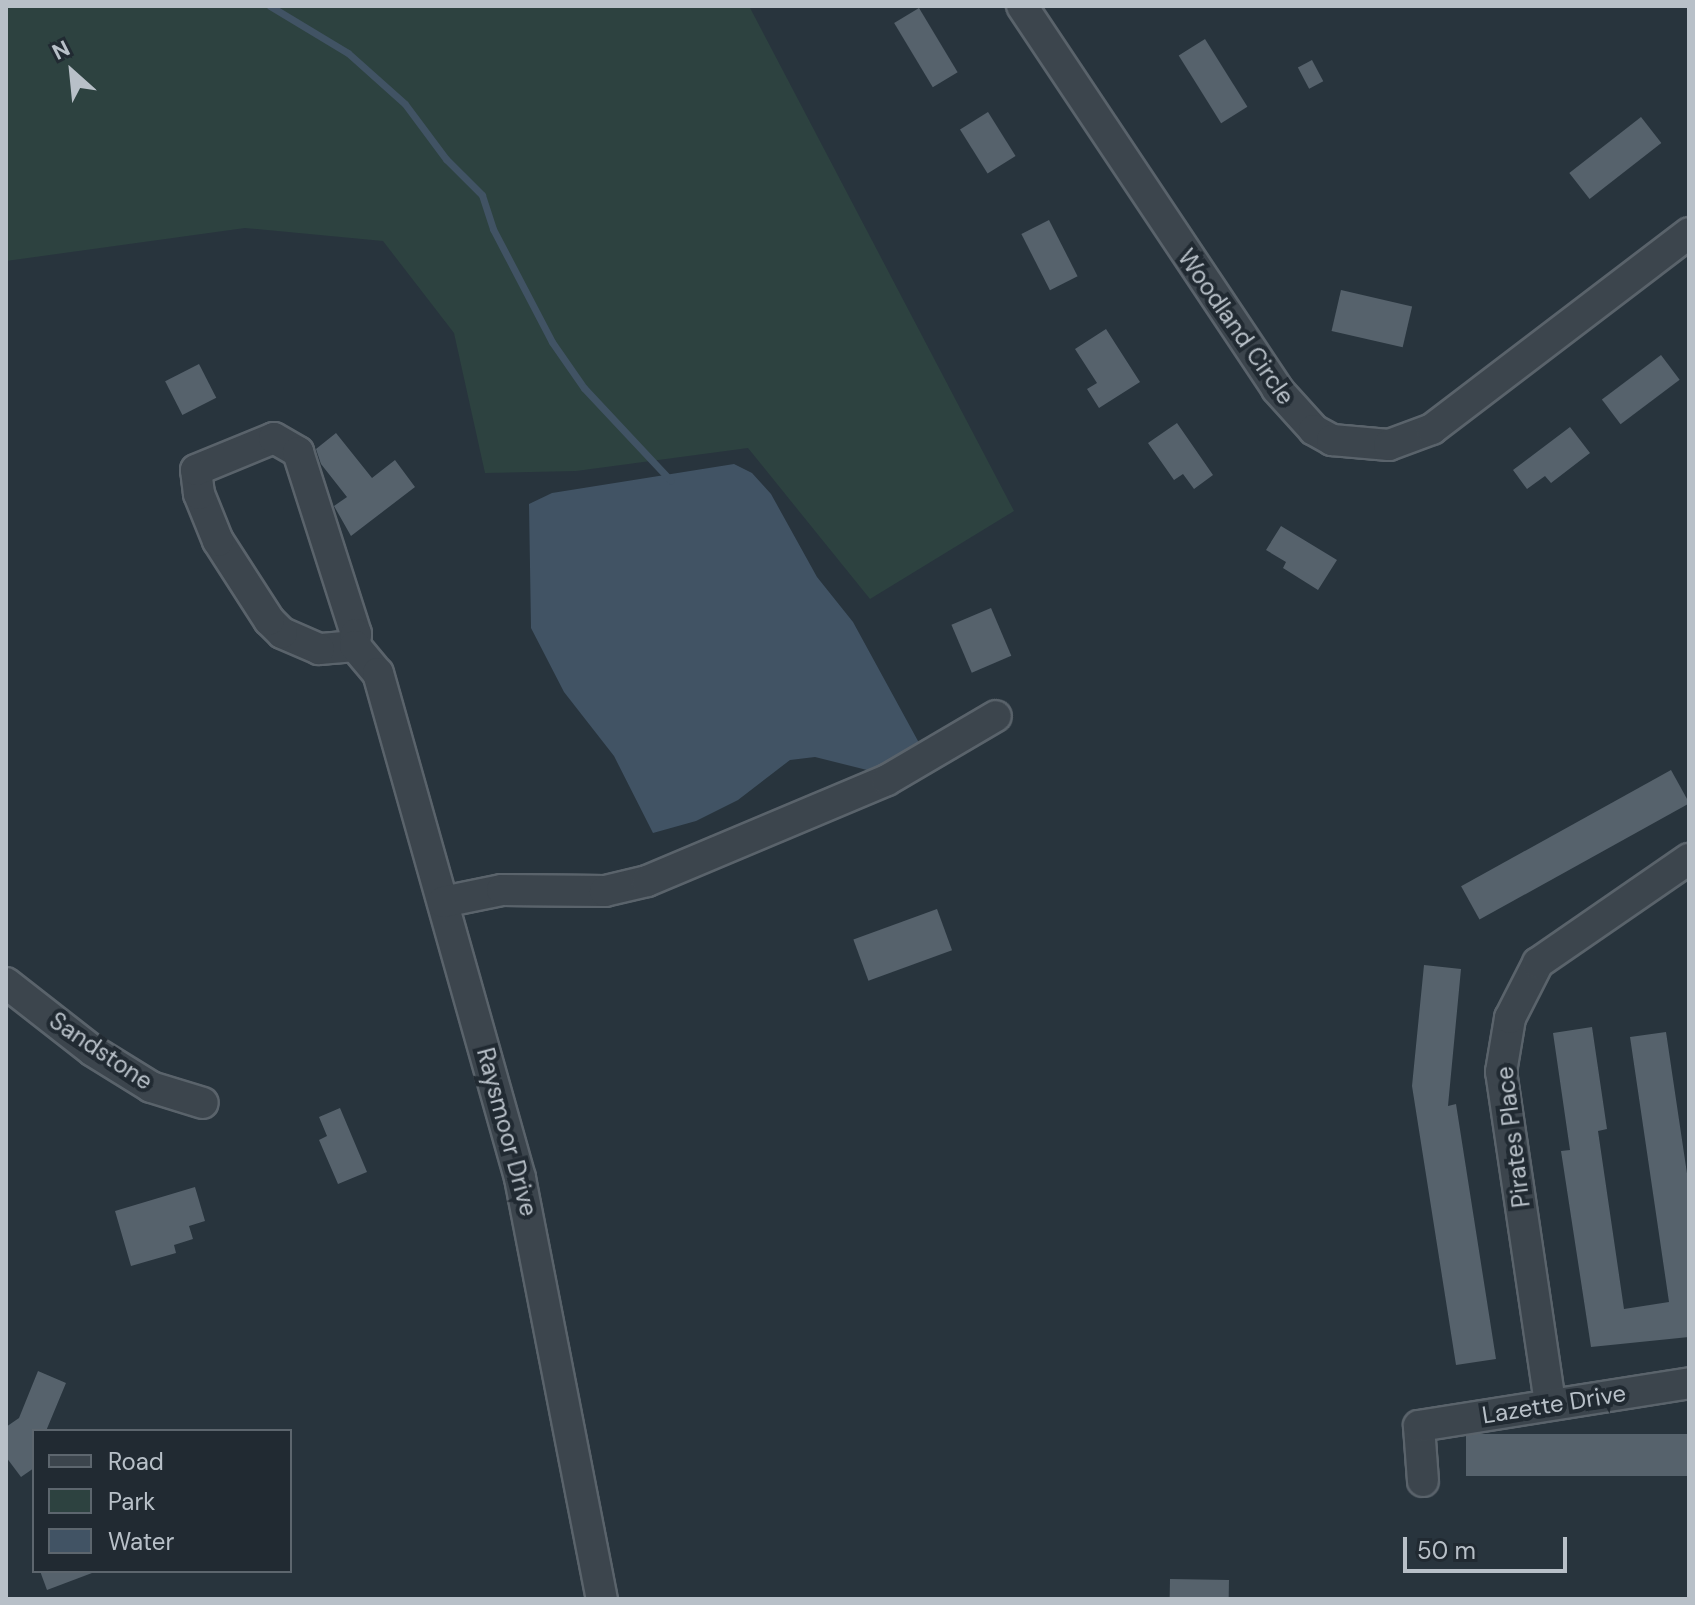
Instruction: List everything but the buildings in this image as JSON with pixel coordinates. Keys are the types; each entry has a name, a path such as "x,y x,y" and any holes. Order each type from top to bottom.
{"street":[{"name":"Woodland Circle","path":"1022,6 1277,389 1314,430 1332,440 1389,445 1432,429 1689,233"},
{"path":"274,438 298,452 356,634 355,646 319,649 282,633 269,620 218,541 199,494 196,470 274,438"},
{"name":"Raysmoor Drive","path":"355,646 378,673 533,1229 602,1599"},
{"path":"443,902 502,890 605,891 647,881 887,780 996,716"},
{"name":"Pirates Place","path":"1550,1403 1501,1072 1510,1018 1538,963 1687,865"},
{"name":"Sandstone","path":"6,983 93,1051 151,1087 203,1103"},
{"name":"Lazette Drive","path":"1423,1481 1419,1426 1689,1383"}],"green space":[{"path":"6,6 749,6 1014,511 870,599 748,448 576,471 485,473 454,333 383,241 245,228 6,261"}],"water":[{"path":"734,464 752,473 771,494 817,577 853,622 918,741 918,758 871,771 815,757 790,760 738,800 696,821 653,833 614,756 564,692 531,628 529,504 552,493"}],"waterway":[{"path":"270,6 348,53 405,104 446,159 482,195 493,229 552,342 584,388 671,481"}]}
